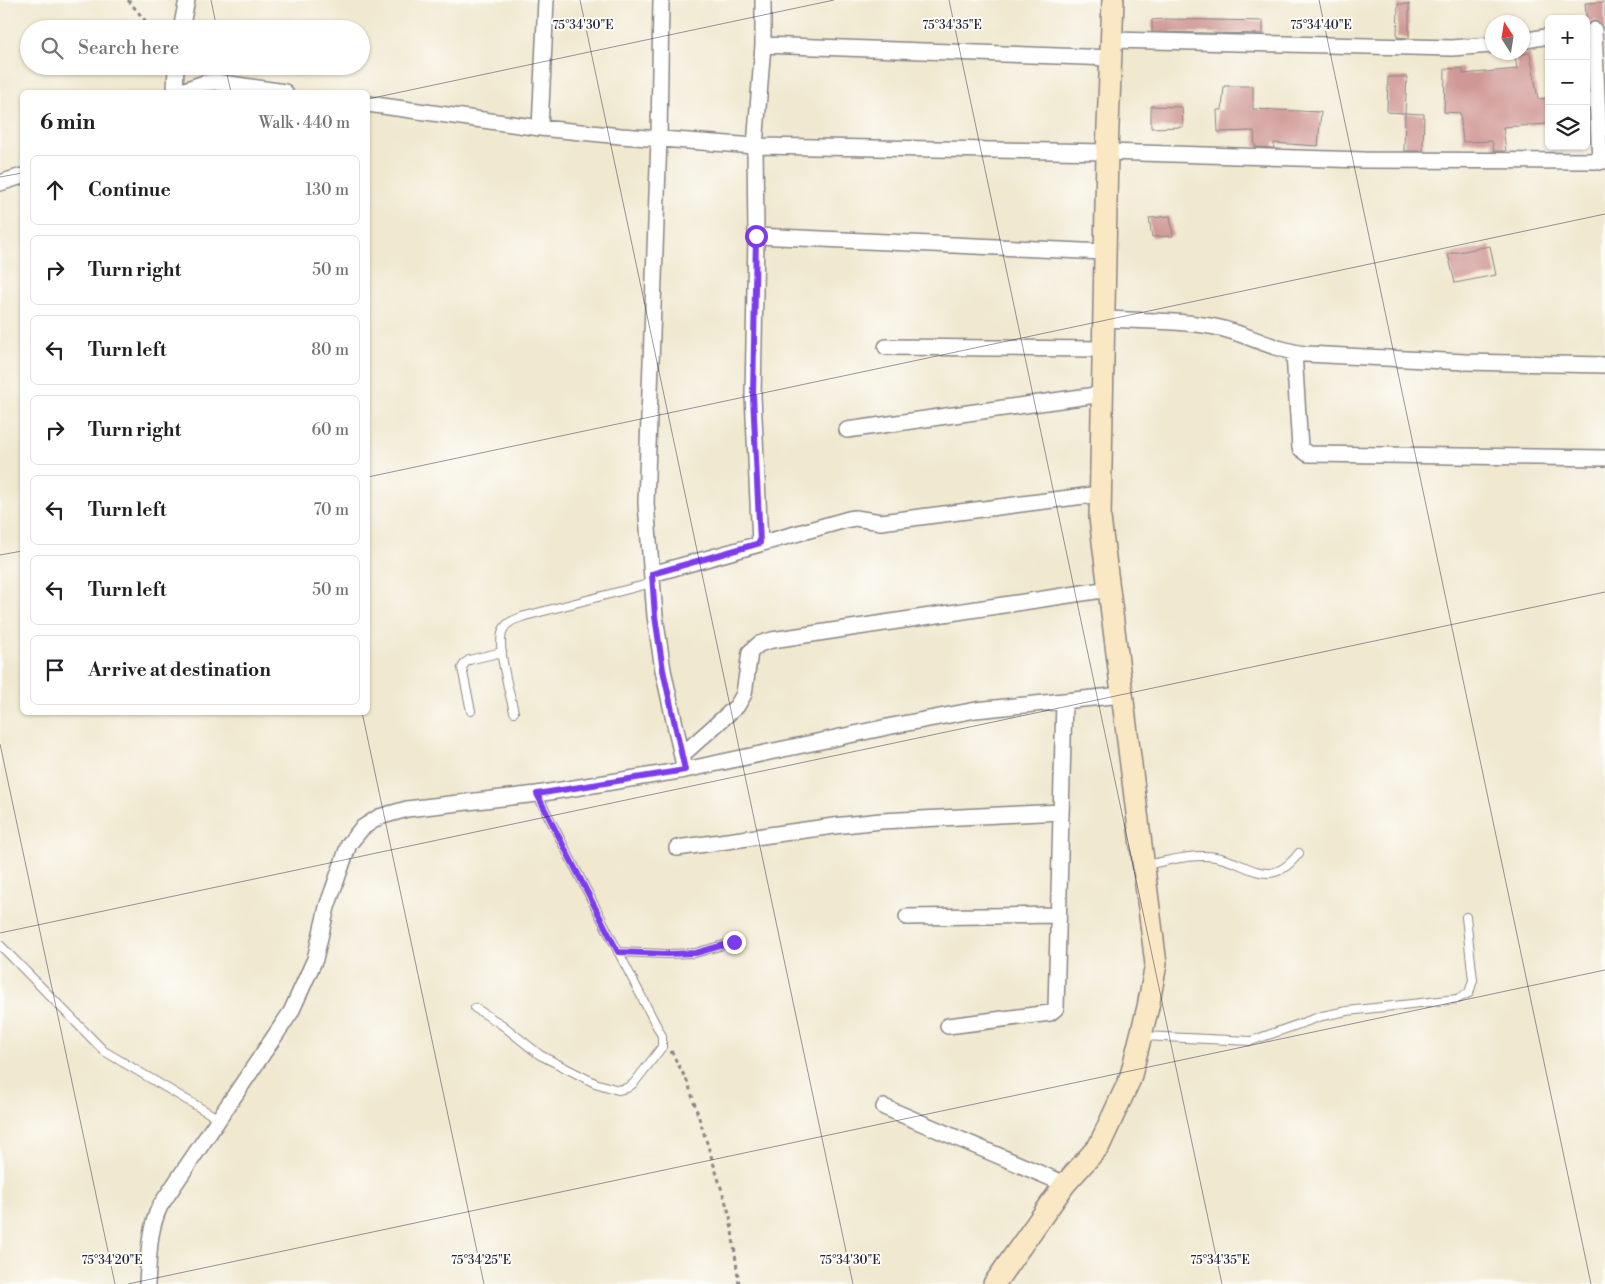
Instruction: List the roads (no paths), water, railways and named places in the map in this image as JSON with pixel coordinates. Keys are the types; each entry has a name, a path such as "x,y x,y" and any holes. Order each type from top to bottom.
{"main road":[{"path":"994,1284 1065,1184 1099,1146 1130,1080 1156,964 1100,518 1112,0"}],"street":[{"path":"183,20 187,0"},
{"path":"540,128 546,0"},
{"path":"661,0 660,138 646,503 655,616 663,670 685,770"},
{"path":"760,543 753,396 756,236 755,146 763,46 763,0"},
{"path":"370,104 540,128 755,146 1107,152 1364,160 1603,161 1601,95 1595,30"},
{"path":"1530,40 1545,37"},
{"path":"763,46 1111,49 1452,48 1485,46"},
{"path":"176,75 177,90"},
{"path":"183,90 204,83 216,82 271,90"},
{"path":"0,183 20,177"},
{"path":"756,236 1105,252"},
{"path":"1104,319 1202,325 1219,328 1294,353 1465,362 1605,365"},
{"path":"886,347 1103,349"},
{"path":"1294,353 1300,448 1308,454 1605,458"},
{"path":"847,430 1102,394"},
{"path":"652,578 760,543 849,519 855,518 881,522 1100,494"},
{"path":"682,754 737,706 744,694 750,652 759,644 772,640 1109,589"},
{"path":"147,1284 150,1238 154,1220 160,1206 291,1012 315,959 327,907 349,844 362,828 379,817 407,809 537,794 685,770 976,710 1122,695"},
{"path":"948,1026 1050,1013 1056,1008 1064,701"},
{"path":"677,848 881,821 1061,812"},
{"path":"907,917 1058,915"},
{"path":"884,1108 1065,1184"}],"lane":[{"path":"514,712 500,644 503,630 510,622 652,578"},
{"path":"471,711 462,668 469,660 502,652"},
{"path":"475,1008 501,1024 540,1056 595,1083 618,1090 627,1088 634,1083 662,1047 662,1036 537,794"},
{"path":"1144,865 1198,856 1216,857 1256,872 1268,873 1278,871 1292,863 1299,854"},
{"path":"1140,1036 1251,1041 1322,1016 1347,1011 1457,999 1469,993 1473,980 1466,917"},
{"path":"618,952 696,953 734,942"},
{"path":"0,945 104,1051 219,1118"}]}
